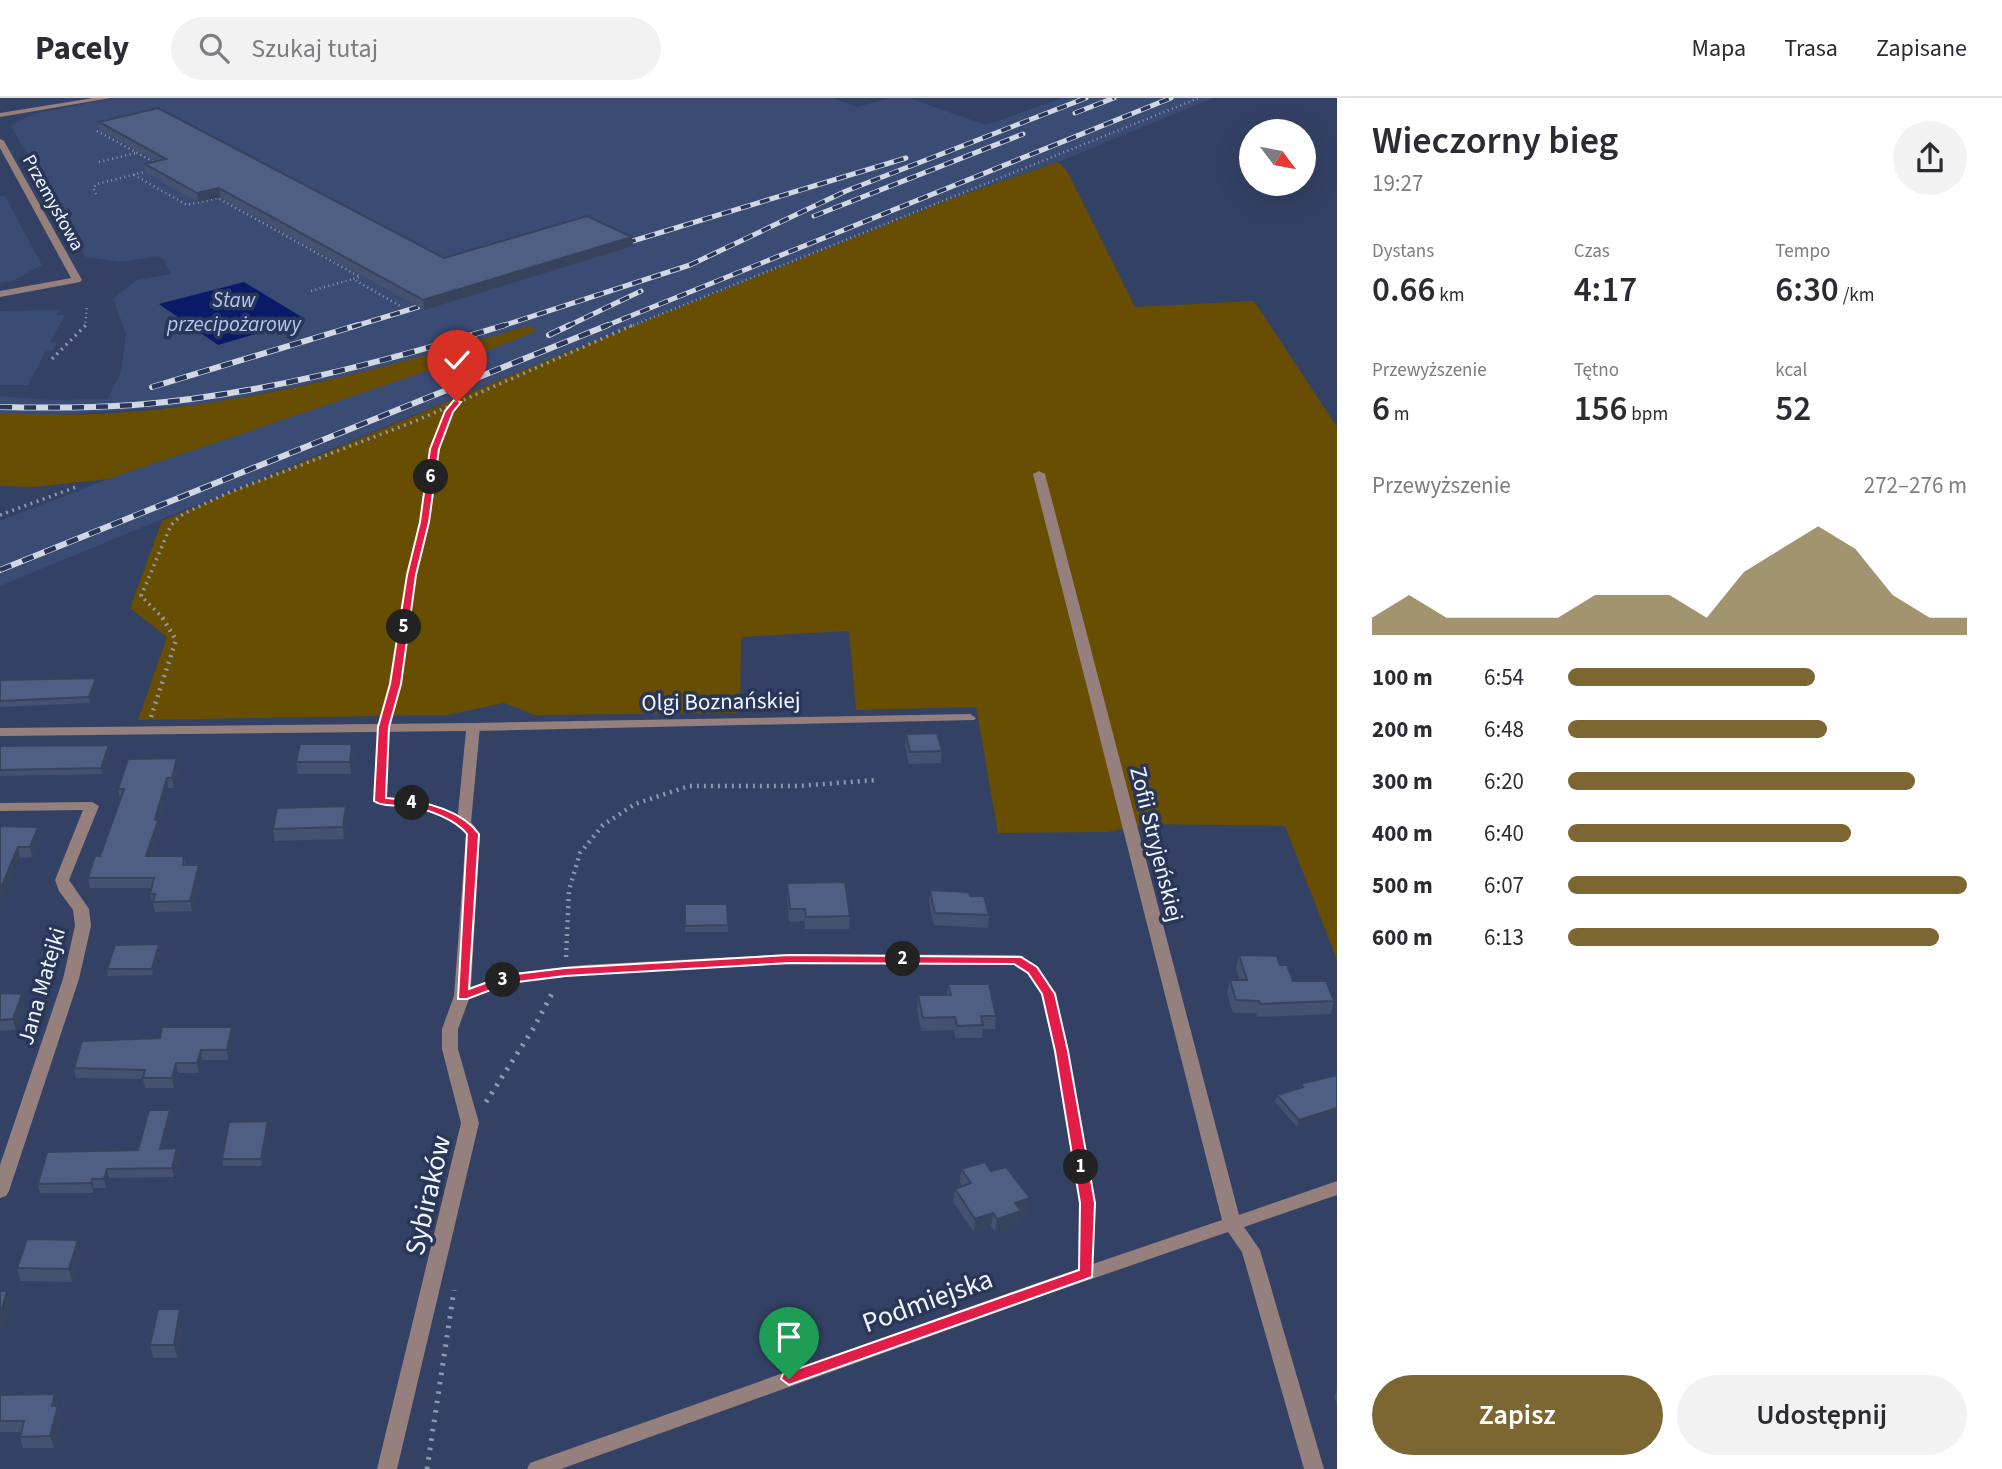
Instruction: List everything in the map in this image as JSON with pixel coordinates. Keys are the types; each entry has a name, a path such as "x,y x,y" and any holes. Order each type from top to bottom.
{"street":[{"path":"0,115 107,98"},
{"name":"Przemysłowa","path":"0,141 77,280 0,294"},
{"name":"Zofii Stryjeńskiej","path":"1039,474 1232,1224 1251,1251 1314,1469"},
{"path":"0,732 473,727"},
{"name":"Sybiraków","path":"387,1469 470,1123 450,1049 450,1029 462,996 473,834 464,823 473,727"},
{"name":"Jana Matejki","path":"0,807 93,806 62,880 66,891 81,909 83,926 71,979 0,1191"},
{"path":"462,996 507,979 583,970 790,959 1017,960"},
{"name":"Podmiejska","path":"537,1469 1087,1273 1337,1188"}],"lane":[{"name":"Olgi Boznańskiej","path":"473,727 970,718"}],"path":[{"path":"147,732 176,640 165,620 141,596 171,525 183,514 228,493 407,425 602,338 1199,98"},
{"path":"96,194 93,188 97,184 163,167 97,131"},
{"path":"99,162 137,153"},
{"path":"134,175 187,205 218,198 360,277 311,291"},
{"path":"352,279 402,307"},
{"path":"51,359 86,326 87,305"},
{"path":"457,402 449,411 434,449 425,522 412,575 396,684 383,727 380,801 415,804 464,823"},
{"path":"0,515 76,487"},
{"path":"565,972 573,872 580,853 594,833 614,816 675,789 704,785 797,786 877,780"},
{"path":"1017,960 1032,970 1049,994 1087,1203 1087,1273"},
{"path":"470,1123 503,1079 552,992 583,970"}],"shaded area":[{"path":"116,98 833,98 857,107 890,98 909,98 986,125 1062,98 1213,98 1058,162 951,199 538,364 0,586 0,521 108,479 399,379 528,327 388,368 209,404 38,416 0,413 0,396 50,400 107,399 121,373 126,334 113,298 137,280 171,274 164,260 158,256 122,262 86,257 11,126 32,114"},
{"path":"1058,162 1067,171 1135,307 1254,301 1337,427 1337,960 1285,826 1150,824 1108,832 998,833 976,707 856,710 849,631 741,637 740,713 535,715 504,703 447,715 138,720 167,637 130,608 162,521 538,364 951,199"},
{"path":"0,196 5,196 42,265 12,281 0,283"},
{"path":"60,310 57,315 65,315 50,342 57,343 52,351 46,351 28,385 0,385 0,311"},
{"path":"529,326 537,331 489,350 108,479 35,487 0,486 0,413 68,415 135,412 202,404 334,379"}],"water":[{"name":"Staw przecipożarowy","path":"244,282 305,319 218,345 159,304"}],"building":[{"path":"158,108 444,258 587,216 632,237 423,300 219,188 197,193 145,164 166,159 99,122"},
{"path":"96,678 89,697 0,701 0,680"},
{"path":"937,733 942,751 910,752 906,734"},
{"path":"300,744 352,744 350,762 296,762"},
{"path":"109,745 101,768 0,770 0,746"},
{"path":"177,758 172,778 167,778 155,819 158,821 146,856 184,856 183,865 199,865 190,901 153,902 155,894 150,894 154,878 88,878 95,856 100,856 124,789 118,789 128,759"},
{"path":"346,806 343,827 273,829 277,808"},
{"path":"0,826 38,827 30,847 18,847 0,890"},
{"path":"845,882 850,916 806,917 805,909 790,909 787,883"},
{"path":"930,890 969,892 970,896 984,896 989,915 935,913"},
{"path":"685,904 727,904 728,925 685,926"},
{"path":"159,944 152,969 107,969 115,945"},
{"path":"1239,955 1277,956 1280,965 1287,965 1293,981 1326,981 1334,1001 1260,1004 1259,1001 1236,1000 1230,980 1247,980"},
{"path":"948,984 989,984 996,1016 981,1016 983,1025 957,1026 955,1017 923,1018 918,995 951,995"},
{"path":"0,993 22,994 13,1019 0,1020"},
{"path":"162,1027 232,1027 227,1050 201,1050 197,1063 176,1063 172,1078 143,1078 145,1070 74,1068 82,1041 160,1038"},
{"path":"1337,1075 1337,1108 1299,1120 1277,1095 1303,1087 1300,1084"},
{"path":"149,1110 170,1110 160,1149 177,1148 172,1168 107,1169 104,1179 92,1179 91,1183 38,1184 47,1152 138,1150"},
{"path":"268,1121 261,1159 222,1159 229,1122"},
{"path":"985,1162 991,1171 1006,1167 1030,1198 1015,1203 1021,1211 997,1219 993,1213 975,1219 955,1189 971,1183 961,1169"},
{"path":"27,1239 78,1240 69,1269 17,1268"},
{"path":"0,1291 7,1291 0,1315"},
{"path":"158,1309 180,1309 174,1345 150,1345"},
{"path":"55,1394 52,1406 58,1406 50,1436 20,1437 24,1421 0,1421 0,1395"}],"railway":[{"path":"499,327 690,265 846,191 1086,98"},
{"path":"1075,113 1114,98"},
{"path":"603,327 1171,98"},
{"path":"814,216 1023,134"},
{"path":"626,243 906,158"},
{"path":"566,327 641,291"},
{"path":"352,327 418,307"},
{"path":"152,387 358,325"},
{"path":"0,407 134,405 228,393 368,364 505,325"},
{"path":"549,335 570,325"},
{"path":"0,570 608,325"}],"route":[{"path":"457,402 449,411 434,449 425,522 412,575 396,684 383,727 380,801 415,804 464,823 473,834 462,996 507,979 565,972 790,959 1017,960 1032,970 1049,994 1062,1051 1087,1203 1087,1273 789,1379"}]}
